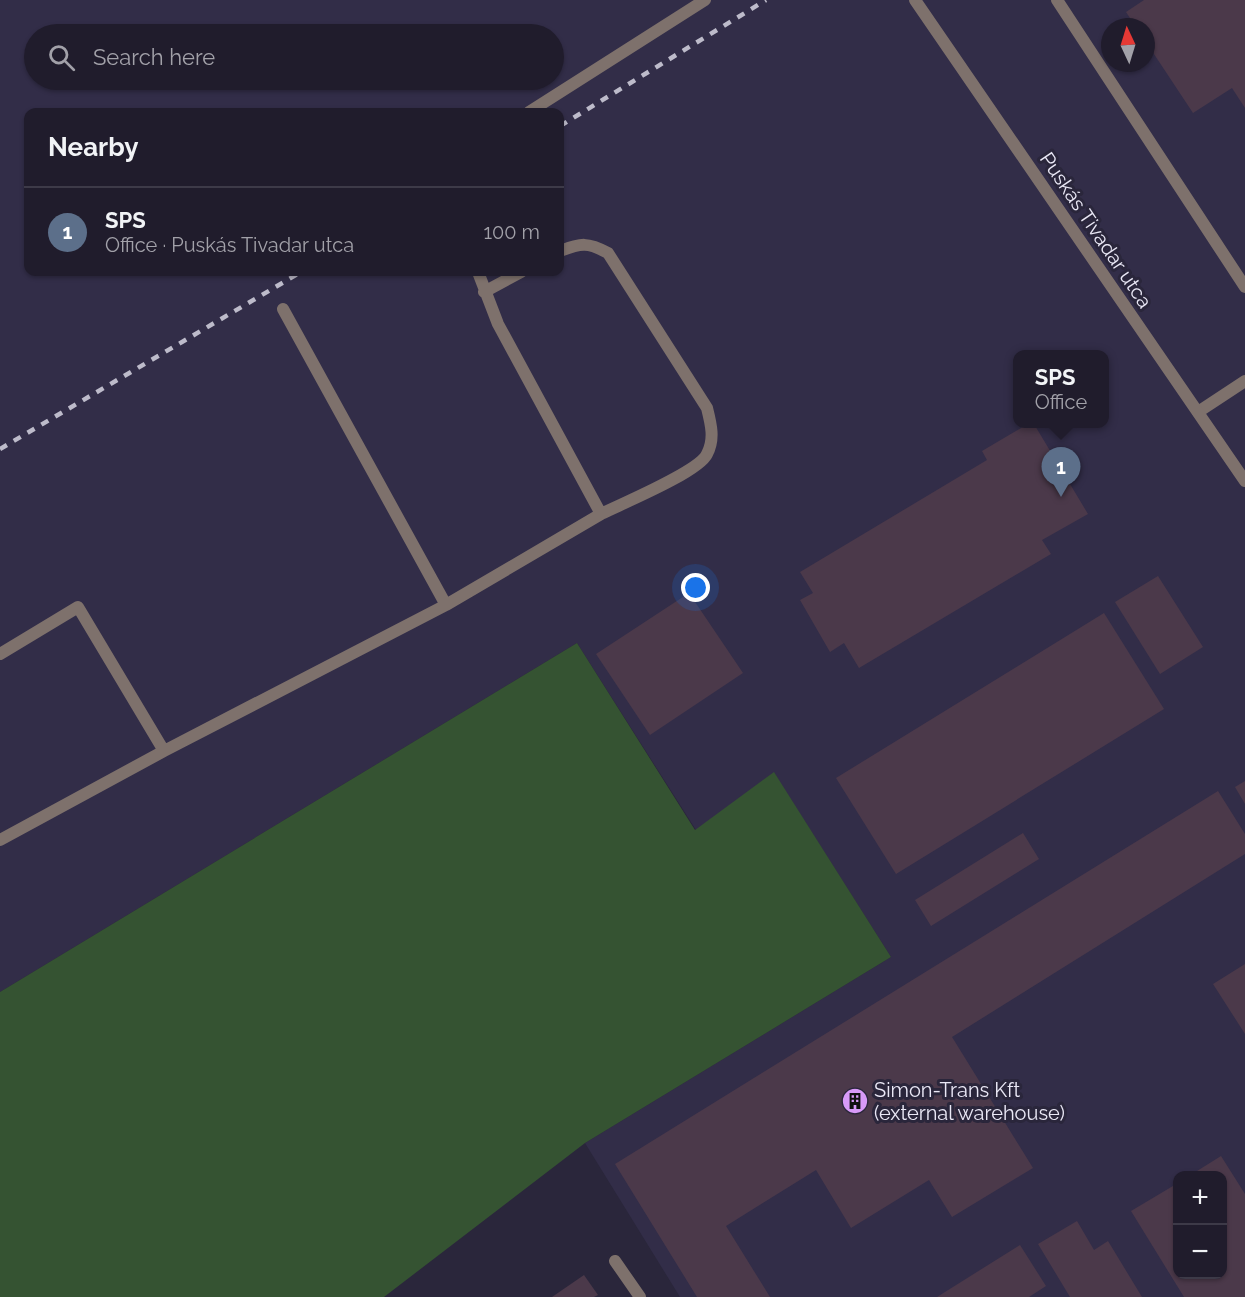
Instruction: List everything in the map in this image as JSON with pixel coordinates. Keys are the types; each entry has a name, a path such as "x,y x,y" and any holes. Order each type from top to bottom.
{"street":[{"path":"564,90 705,0"},
{"name":"Puskás Tivadar utca","path":"915,0 1245,481"},
{"path":"1057,0 1245,287"},
{"path":"535,108 564,90"},
{"path":"0,840 164,751 446,605 601,514 692,469 706,457 712,442 712,425 707,408 608,253 592,244 564,250"},
{"path":"479,276 498,324 601,514"},
{"path":"484,292 514,276"},
{"path":"283,309 446,605"},
{"path":"1198,412 1245,381"},
{"path":"0,654 78,607 164,751"},
{"path":"615,1261 640,1297"}],"shaded area":[{"path":"0,0 1245,0 1245,1297 680,1297 585,1143 891,957 774,773 696,830 577,643 0,992"}],"green space":[{"path":"577,643 695,830 774,772 891,957 585,1143 384,1297 0,1297 0,992"}],"building":[{"path":"1144,0 1245,0 1245,108 1232,88 1193,113 1155,56 1155,18 1130,18 1126,12"},
{"path":"1021,428 1036,428 1088,514 1042,540 1051,554 859,668 844,643 830,652 800,600 813,593 800,572 987,460 982,451"},
{"path":"1158,576 1203,647 1160,674 1115,602"},
{"path":"689,593 743,673 650,735 596,654"},
{"path":"1104,613 1164,709 896,874 836,778"},
{"path":"1245,781 1245,804 1235,787"},
{"name":"Simon-Trans Kft (external warehouse)","path":"1218,791 1245,834 1245,854 952,1037 1033,1168 952,1217 929,1180 851,1228 816,1170 726,1226 770,1297 697,1297 615,1164"},
{"path":"1023,833 1039,859 931,926 915,900"},
{"path":"1245,964 1245,1034 1213,984"},
{"path":"1221,1156 1245,1194 1245,1297 1184,1297 1131,1211 1173,1186 1173,1279 1227,1279 1227,1171 1197,1171"},
{"path":"1077,1221 1094,1250 1108,1241 1142,1297 1070,1297 1038,1244"},
{"path":"1020,1245 1046,1286 1029,1297 937,1297"},
{"path":"584,1275 598,1295 594,1297 552,1297"}],"railway":[{"path":"564,124 766,0"},
{"path":"0,449 294,276"}],"place":[{"name":"SPS","path":"1061,497"},
{"name":"Simon-Trans Kft (external warehouse)","path":"855,1101"}]}
